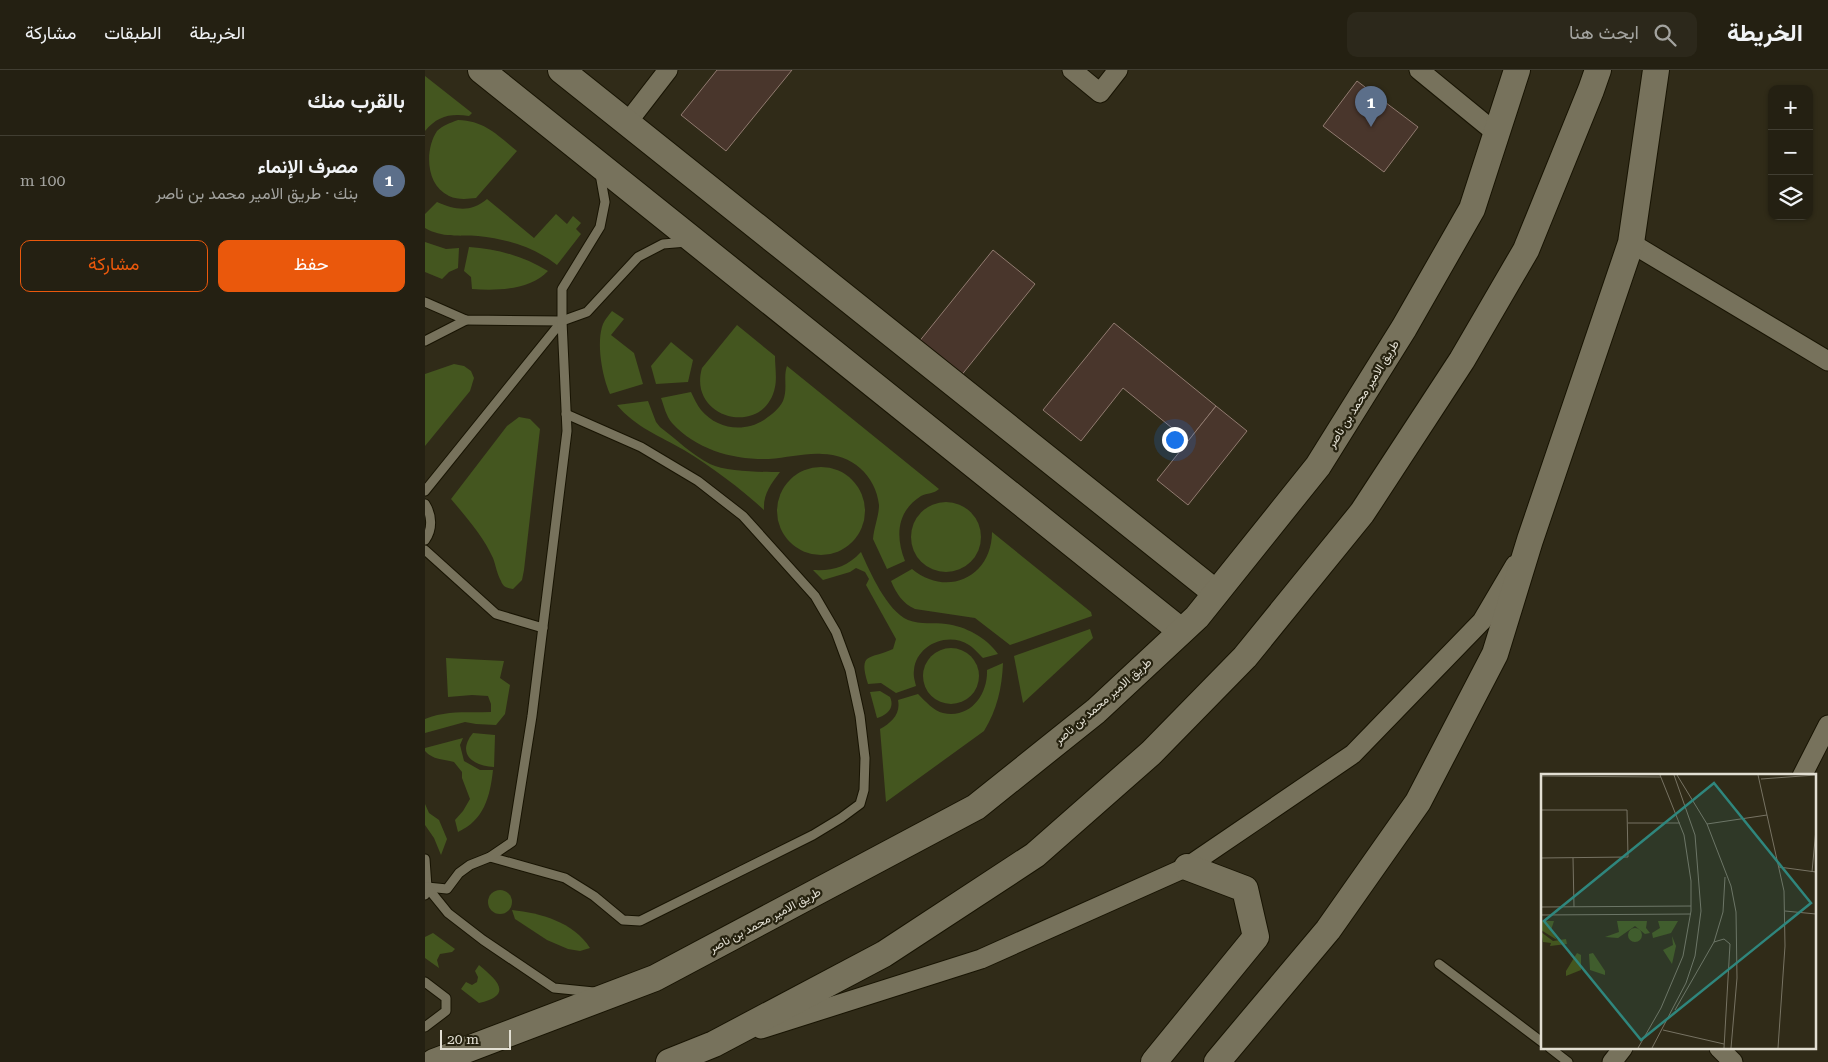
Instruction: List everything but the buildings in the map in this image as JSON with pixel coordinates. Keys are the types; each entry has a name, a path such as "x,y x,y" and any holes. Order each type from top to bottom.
{"main road":[{"path":"481,70 1181,631"},
{"path":"561,70 1216,593"},
{"name":"طريق الامير محمد بن ناصر","path":"434,1062 655,978 976,807 1096,711 1197,616 1318,466 1404,328 1472,209 1517,70"},
{"path":"669,1062 714,1044 884,954 1035,855 1151,753 1245,657 1362,513 1462,360 1526,250 1598,70"},
{"path":"1217,1062 1328,930 1418,802 1495,654 1530,540 1631,243 1655,70"},
{"path":"1154,1062 1256,937 1245,889 1187,867"}],"street":[{"path":"627,123 668,70"},
{"path":"1072,70 1101,93 1118,70"},
{"path":"1419,70 1496,133"},
{"path":"1631,243 1828,361"},
{"path":"714,1044 981,959 1187,867 1353,754 1481,620 1530,540"},
{"path":"1804,774 1822,757 1828,725"},
{"path":"1612,1062 1621,1050"},
{"path":"1721,1050 1733,1062"}],"lane":[{"path":"426,891 447,889 459,873 470,864 491,857 511,842 532,716 567,431 562,290 600,227 605,202 598,164"},
{"path":"425,302 466,320 562,322 587,312 638,257 663,244 695,241"},
{"path":"425,342 466,320"},
{"path":"425,491 562,322"},
{"path":"491,857 565,878 594,896 623,920 640,921 813,835 860,804 864,790 865,758 860,716 850,670 836,632 815,596 743,516 698,480 641,447 566,414"},
{"path":"425,504 430,516 431,527 425,540"},
{"path":"425,550 496,614 543,628"},
{"path":"425,860 426,891 448,913 483,940 554,988 615,994"},
{"path":"1439,964 1541,1041"},
{"path":"425,982 446,998 447,1011 425,1027"},
{"path":"1553,1050 1568,1062"}],"green space":[{"path":"425,76 472,113 469,116 450,115 439,119 425,131"},
{"path":"458,120 483,126 517,151 476,198 459,199 449,196 435,184 431,175 429,157 433,139 439,129"},
{"path":"487,199 534,238 556,214 567,224 573,216 581,223 576,229 581,234 557,265 539,253 510,242 478,236 444,235 425,228 425,214 437,202 463,209 475,206"},
{"path":"425,242 446,249 459,248 458,268 449,272 442,279 425,272"},
{"path":"469,247 490,249 510,254 548,271 541,277 523,286 492,290 472,289 471,277 464,271"},
{"path":"612,311 624,319 611,335 634,353 643,384 610,394 602,369 600,340 603,324"},
{"path":"737,325 775,356 776,383 768,403 757,413 744,417 729,416 716,410 706,400 700,386 702,368"},
{"path":"671,342 693,360 688,382 656,384 651,366"},
{"path":"454,364 464,366 471,371 474,378 470,391 425,446 425,374"},
{"path":"787,366 939,489 921,496 913,502 903,517 899,533 905,561 887,569 873,539 879,509 877,494 867,476 852,462 833,455 822,454 756,459 716,452 693,440 672,423 661,398 691,392 701,410 715,421 731,427 748,427 764,420 775,412 783,401"},
{"path":"648,401 656,422 660,427 690,452 710,464 734,470 780,472 766,494 764,510 715,471 684,450 640,425 617,405"},
{"path":"519,417 530,419 540,429 524,570 522,580 513,589 503,585 498,576 493,558 484,542 451,499 507,426"},
{"path":"821,467 838,471 852,480 861,494 865,511 861,528 852,542 838,551 821,555 804,551 790,542 781,528 777,511 781,494 790,480 804,471"},
{"path":"946,502 959,505 971,512 978,524 981,537 978,550 971,562 959,569 946,572 933,569 921,562 914,550 911,537 914,524 921,512 933,505"},
{"path":"992,532 1091,612 1092,616 1010,645 975,618 915,609 903,601 891,581 912,569 925,578 939,582 953,582 965,578 976,571 984,561 990,548"},
{"path":"861,552 886,600 900,615 913,622 961,627 982,638 998,654 983,658 971,646 961,641 943,640 927,647 920,654 914,670 916,686 896,693 881,683 868,684 864,666 865,661 872,656 893,649 896,639 866,585 869,579 865,572 856,568 850,572 823,580 813,570 827,570 845,565"},
{"path":"1090,629 1093,638 1023,703 1014,656"},
{"path":"951,648 962,650 971,656 977,665 979,676 977,687 971,696 962,702 951,704 940,702 931,696 925,687 923,676 925,665 931,656 940,650"},
{"path":"446,658 504,661 500,678 510,685 505,714 496,725 465,722 425,733 425,719 433,716 458,712 491,712 488,696 448,697"},
{"path":"1003,663 998,698 984,731 886,802 880,729 888,724 897,714 898,700 918,694 940,712 953,714 962,712 976,703 981,696 987,679 987,670"},
{"path":"880,691 890,697 891,708 887,713 877,718 870,692"},
{"path":"473,733 495,735 494,767 479,764 469,758 466,747"},
{"path":"463,738 460,745 464,761 480,770 493,770 490,789 484,807 474,821 458,832 455,820 470,799 462,778 462,772 454,762 431,756 425,751 425,748"},
{"path":"425,804 429,813 439,820 447,839 441,855 434,838 425,825"},
{"path":"500,890 509,893 512,902 509,911 500,914 491,911 488,902 491,893"},
{"path":"512,910 545,916 555,920 575,932 590,948 580,951 568,949 547,940 515,919"},
{"path":"433,933 455,949 452,952 440,954 437,960 439,968 425,958 425,937"},
{"path":"479,965 492,976 499,987 499,991 490,1000 479,1003 461,989 466,982 472,985 477,982 478,977 475,971"}],"place":[{"name":"مصرف الإنماء","path":"1371,127"}]}
